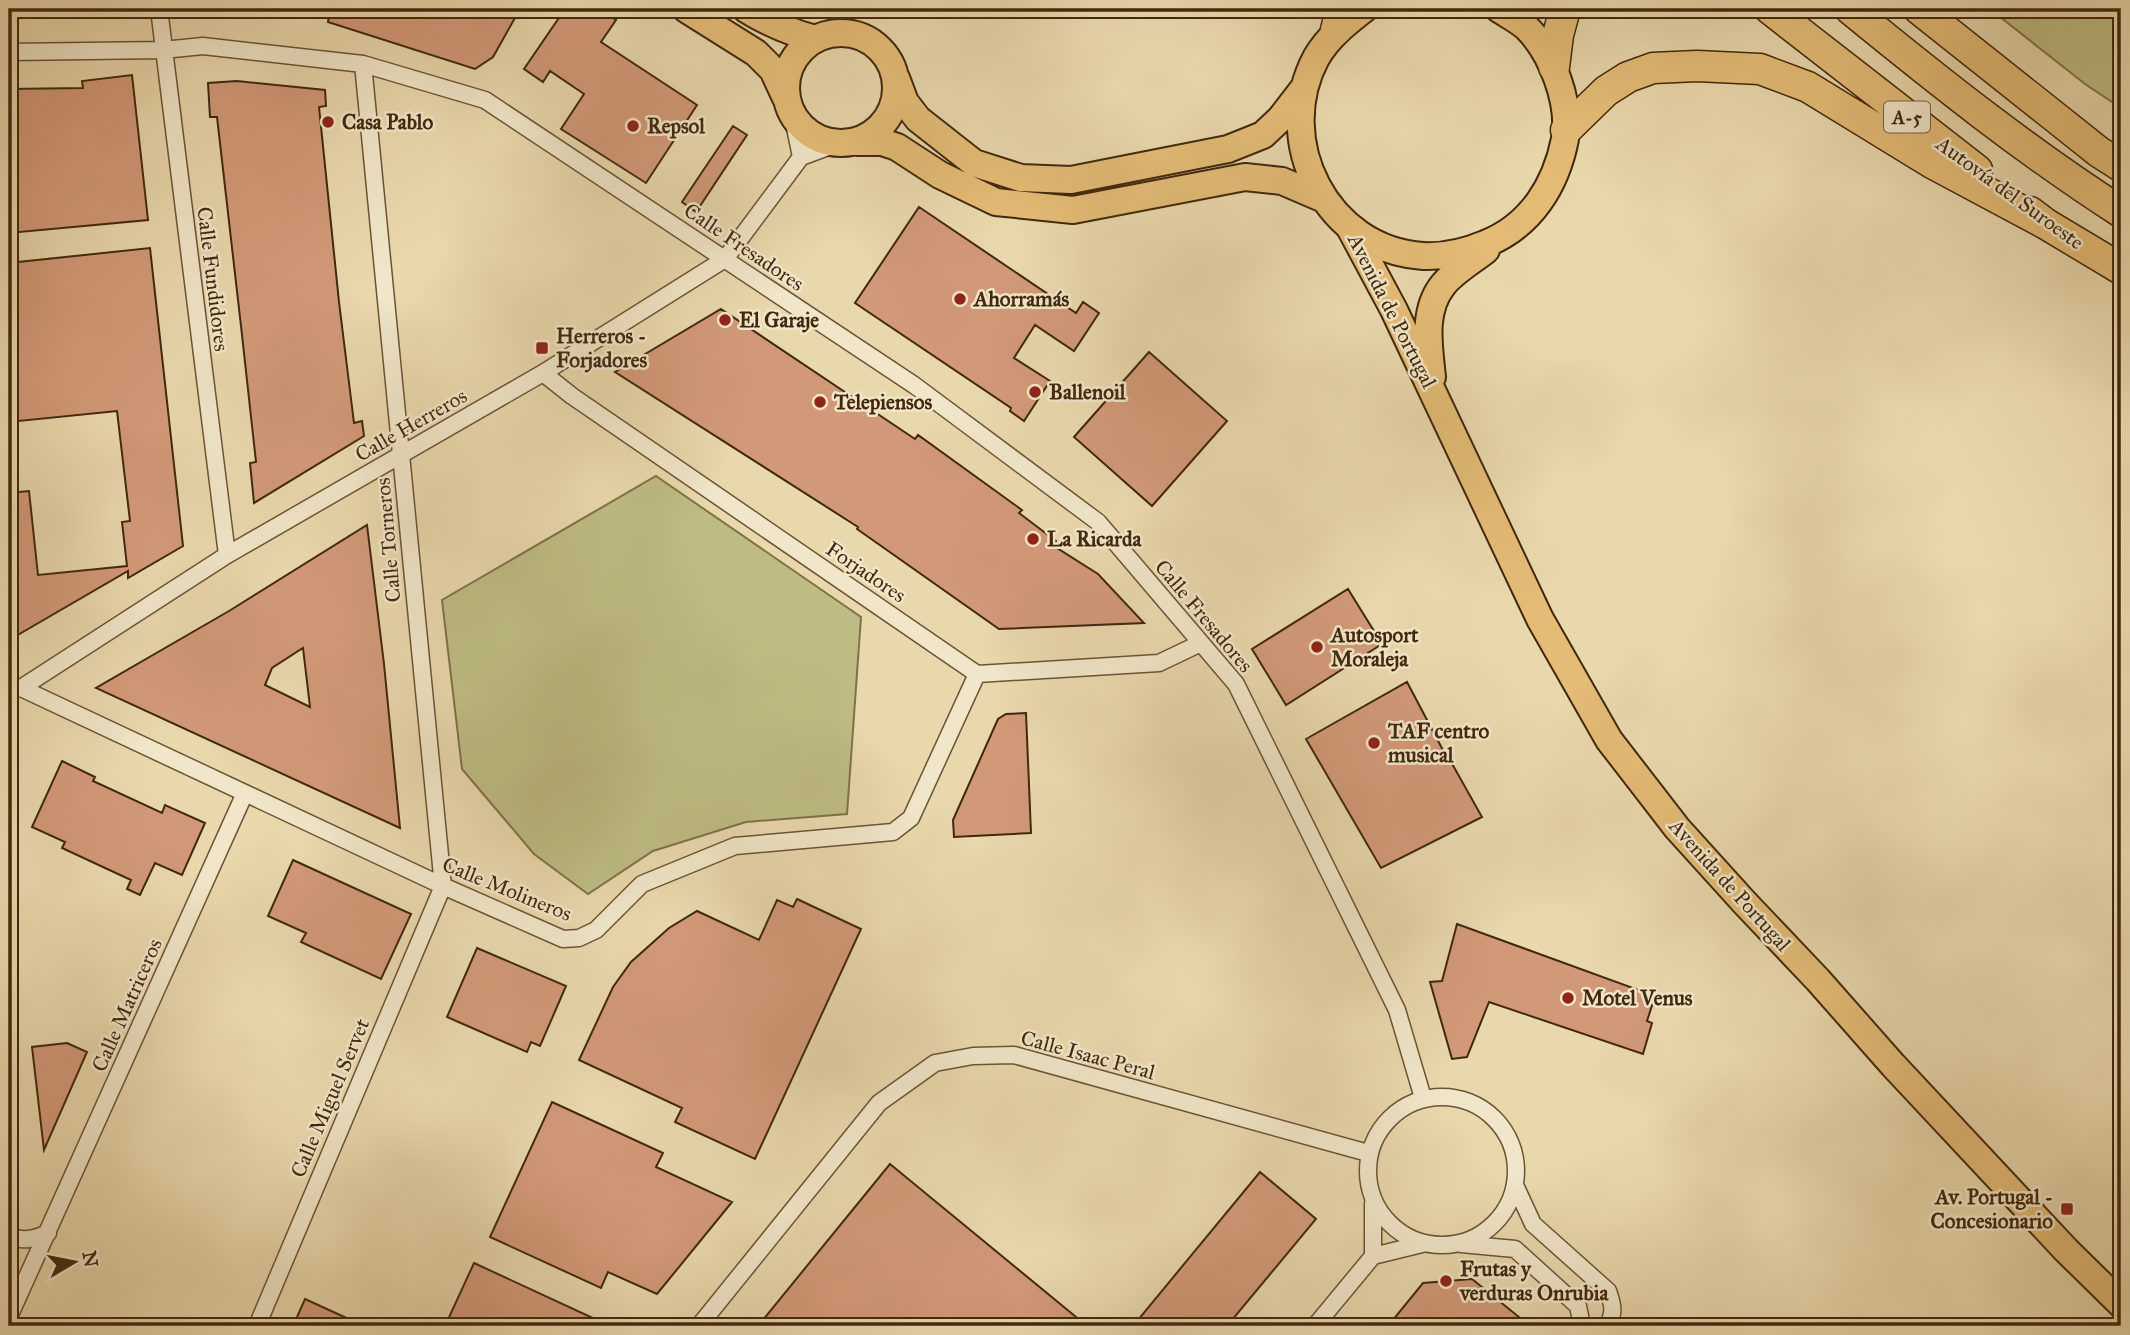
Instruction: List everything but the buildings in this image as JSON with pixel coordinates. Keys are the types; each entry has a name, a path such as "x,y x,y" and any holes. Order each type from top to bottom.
{"highway":[{"path":"1554,67 1565,9"},
{"name":"Autovía del Suroeste","path":"1770,9 2046,224 2121,269"},
{"name":"A-5","path":"1850,9 1931,75 2080,186 2121,212"},
{"path":"1919,9 2099,152 2121,166"},
{"path":"1566,130 1606,91 1628,77 1653,68 1696,66 1760,69 1808,87 1932,163 2046,224"}],"main road":[{"path":"686,9 757,53 773,70 790,108 805,131 820,140 847,143 882,142 897,147 940,175 996,202 1073,210 1245,177 1282,181 1324,199"},
{"path":"746,9 791,32 815,39"},
{"path":"790,108 785,84 794,58 815,39 829,34 844,33 865,38 883,52 891,64 905,102 918,119 974,163 1021,178 1071,180 1228,149 1263,135 1280,119 1304,88 1317,57 1338,20 1364,9"},
{"name":"Avenida de Portugal","path":"1435,397 1428,334 1431,308 1443,285 1527,218 1547,192 1560,162 1566,130 1564,98 1554,67 1526,27 1500,9"},
{"path":"847,143 875,133 888,118 896,99 896,78"},
{"path":"1304,88 1300,126 1306,164 1324,199 1349,226 1383,247 1423,256 1463,253 1501,238"},
{"name":"Avenida de Portugal","path":"1349,226 1394,310 1540,619 1609,740 1677,828 1744,902 1818,979 1893,1065 2054,1238 2121,1304"}],"street":[{"name":"Calle Fundidores","path":"159,9 226,555"},
{"name":"Calle Fresadores","path":"9,52 163,50 203,46 363,64 485,100 914,385 1098,522 1236,684 1397,1010 1423,1098"},
{"name":"Calle Torneros","path":"363,64 443,886"},
{"path":"790,108 801,157 847,143"},
{"name":"Calle Herreros","path":"15,689 226,555 543,373 724,258 801,157"},
{"name":"Forjadores","path":"543,373 572,396 977,674"},
{"path":"977,674 1159,663 1201,643"},
{"name":"Calle Molineros","path":"15,689 563,939 579,938 596,930 642,884 735,846 893,832 911,818 977,674"},
{"name":"Calle Matriceros","path":"9,1317 245,793"},
{"name":"Calle Miguel Servet","path":"257,1326 443,886"},
{"name":"Calle Isaac Peral","path":"699,1326 879,1103 935,1063 973,1056 1014,1055 1368,1153"},
{"path":"1373,1256 1373,1203 1368,1153 1389,1117 1423,1098 1457,1097 1490,1113 1511,1141 1516,1185 1533,1224 1608,1291 1613,1305 1613,1317 1607,1326"},
{"path":"1461,1244 1499,1220 1516,1185"},
{"path":"1373,1203 1395,1230 1422,1244"},
{"path":"9,1236 19,1240 32,1239 48,1233"},
{"path":"1315,1326 1373,1256 1422,1244 1461,1244 1515,1249 1578,1306 1583,1326"}],"shaded area":[{"path":"1990,9 2121,9 2121,108 2085,84"},
{"path":"656,476 861,617 847,814 746,822 653,851 588,894 534,854 462,769 442,600"}],"place":[{"name":"Casa Pablo","path":"328,122"},
{"name":"Repsol","path":"633,126"},
{"name":"Ahorramás","path":"960,299"},
{"name":"El Garaje","path":"725,320"},
{"name":"Herreros - Forjadores","path":"542,348"},
{"name":"Ballenoil","path":"1035,392"},
{"name":"Telepiensos","path":"820,402"},
{"name":"La Ricarda","path":"1033,539"},
{"name":"Autosport Moraleja","path":"1317,647"},
{"name":"TAF centro musical","path":"1374,743"},
{"name":"Motel Venus","path":"1568,998"},
{"name":"Av. Portugal - Concesionario","path":"2067,1209"},
{"name":"Frutas y verduras Onrubia","path":"1446,1281"}]}
